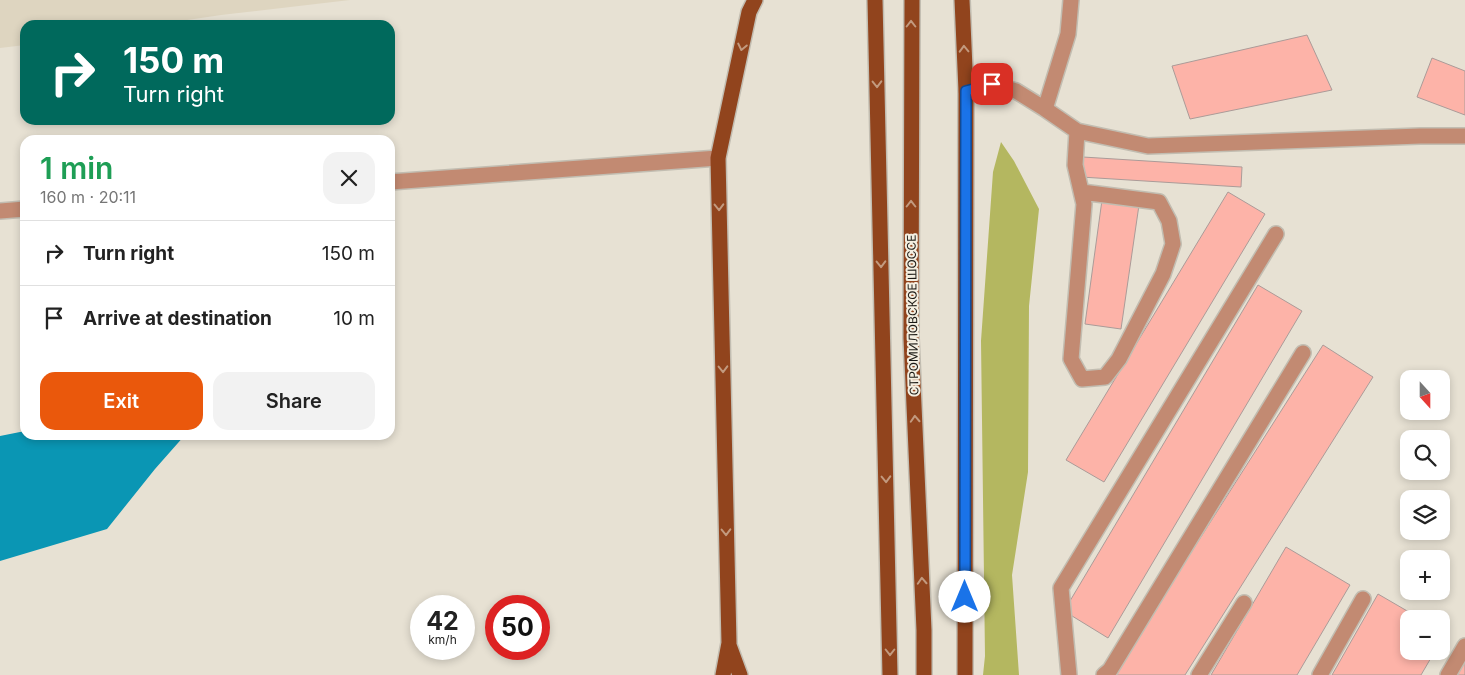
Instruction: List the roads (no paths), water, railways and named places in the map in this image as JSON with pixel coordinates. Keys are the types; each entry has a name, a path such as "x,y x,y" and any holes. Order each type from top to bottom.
{"main road":[{"path":"723,675 729,643 718,158 749,12 755,0"},
{"path":"875,0 890,675"},
{"name":"СТРОМИЛОВСКОЕ ШОССЕ","path":"912,0 911,338 924,630 924,675"},
{"path":"962,0 966,91 965,675"},
{"path":"729,643 740,675"}],"street":[{"path":"1045,109 1068,34 1071,0"},
{"path":"966,91 992,84 1016,91 1077,132 1148,146 1465,136"},
{"path":"1077,132 1075,164 1084,204 1071,359 1082,378 1105,377 1119,359 1163,274 1173,244 1169,221 1159,202 1082,192"},
{"path":"395,182 718,158"},
{"path":"0,211 20,209"},
{"path":"1069,675 1061,588 1276,234"},
{"path":"1104,675 1115,661 1303,353"},
{"path":"1320,675 1364,599"},
{"path":"1199,675 1244,603"},
{"path":"1448,675 1465,646"}],"water":[{"path":"20,432 20,440 181,440 107,529 0,561 0,436"}]}
